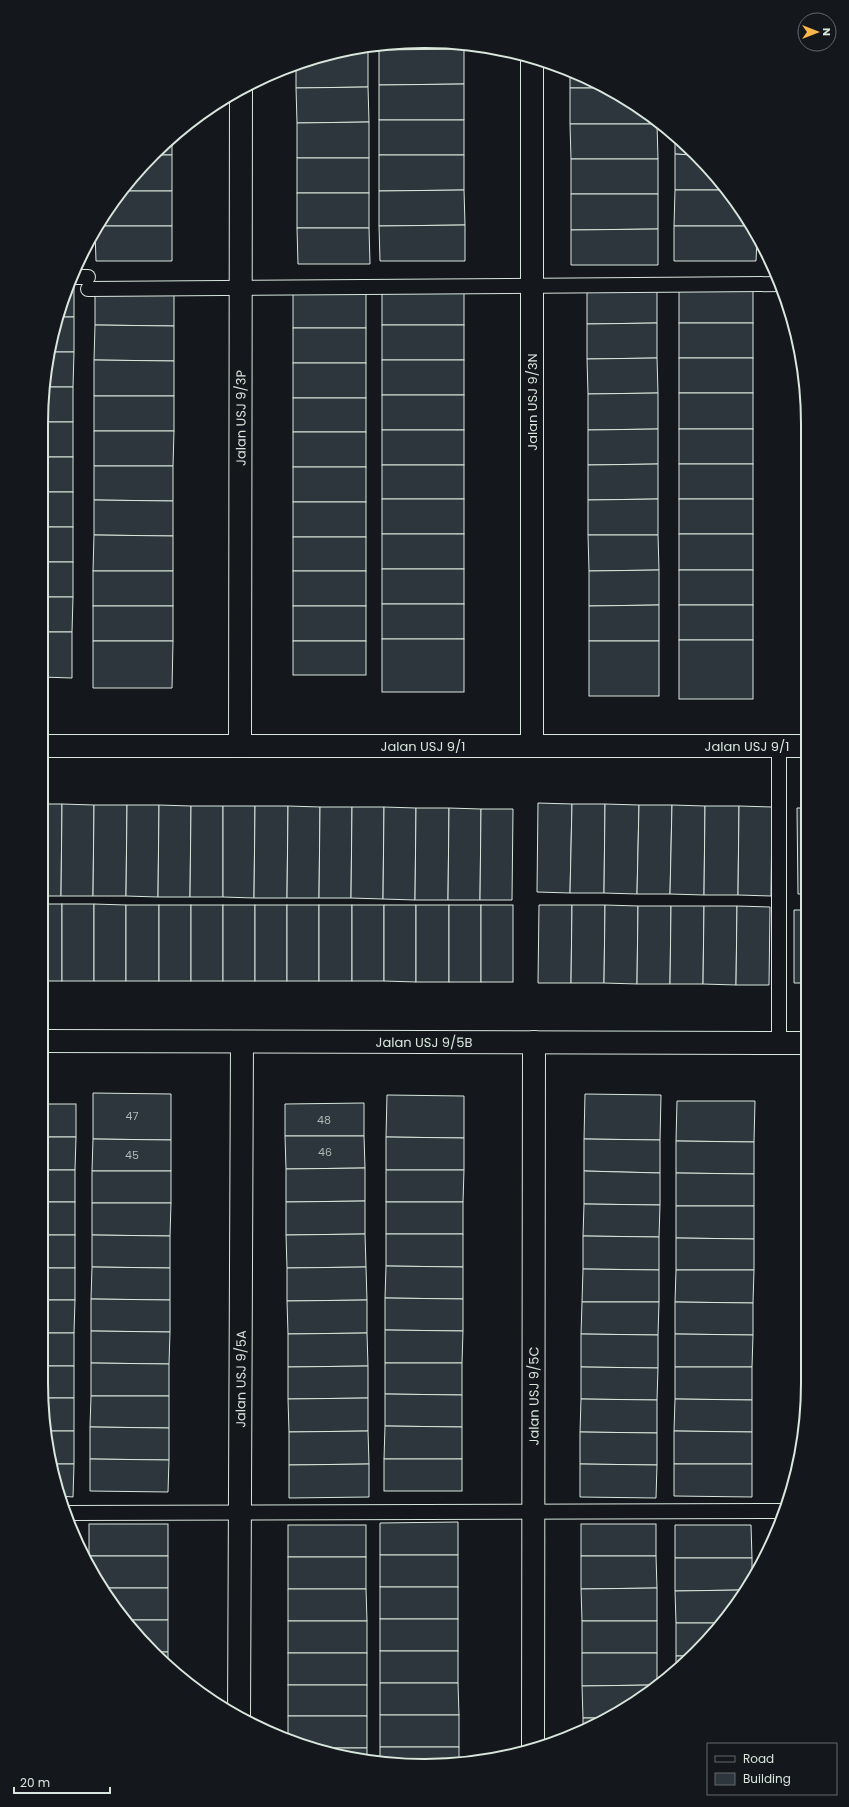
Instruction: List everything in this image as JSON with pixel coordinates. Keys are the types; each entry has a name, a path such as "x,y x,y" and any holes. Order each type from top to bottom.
{"street":[{"name":"Jalan USJ 9/3N","path":"532,64 532,746"},
{"name":"Jalan USJ 9/3P","path":"240,746 241,96"},
{"name":"Jalan USJ 9/1","path":"48,746 801,746"},
{"name":"Jalan USJ 9/5B","path":"48,1041 801,1043"},
{"name":"Jalan USJ 9/5A","path":"239,1711 242,1042"},
{"name":"Jalan USJ 9/5C","path":"533,1743 534,1042"}],"lane":[{"path":"77,279 88,283 241,288 774,284"},
{"path":"779,746 779,1043"},
{"path":"72,1513 778,1511"}],"building":[{"path":"424,48 451,49 389,50"},
{"path":"464,50 464,84 379,85 379,51"},
{"path":"368,52 368,87 296,88 296,71 327,61"},
{"path":"570,77 593,88 570,88"},
{"path":"464,84 464,120 379,120 379,85"},
{"path":"368,87 369,122 297,123 296,88"},
{"path":"570,88 593,88 613,98 651,124 570,124"},
{"path":"379,120 464,120 464,155 379,155"},
{"path":"369,122 369,158 297,158 297,123"},
{"path":"570,124 651,124 657,128 658,159 571,159"},
{"path":"675,143 688,155 675,154"},
{"path":"172,145 172,155 161,155"},
{"path":"675,154 688,155 719,190 675,190"},
{"path":"161,155 172,155 172,191 129,191"},
{"path":"379,155 464,155 464,190 379,191"},
{"path":"297,158 369,158 369,193 297,193"},
{"path":"571,159 658,159 658,194 571,194"},
{"path":"464,190 465,225 379,226 379,191"},
{"path":"675,190 719,190 745,226 674,226"},
{"path":"129,191 172,191 172,226 104,226"},
{"path":"297,193 369,193 369,228 297,228"},
{"path":"571,194 658,194 658,229 571,230"},
{"path":"465,225 465,261 380,261 379,226"},
{"path":"104,226 172,226 172,261 96,261 95,241"},
{"path":"674,226 745,226 757,247 756,261 674,261"},
{"path":"297,228 369,228 370,264 298,264"},
{"path":"658,229 658,265 571,265 571,230"},
{"path":"657,287 657,323 587,324 587,288"},
{"path":"74,288 74,317 64,317"},
{"path":"679,288 753,288 753,323 679,323"},
{"path":"95,290 174,291 174,326 95,325"},
{"path":"382,291 464,291 464,325 382,325"},
{"path":"293,293 366,293 366,328 293,328"},
{"path":"64,317 74,317 74,352 55,352"},
{"path":"657,323 657,358 587,359 587,324"},
{"path":"679,323 753,323 753,358 679,358"},
{"path":"95,325 174,326 174,361 94,360"},
{"path":"382,325 464,325 464,360 382,360"},
{"path":"293,328 366,328 366,363 293,363"},
{"path":"55,352 74,352 73,387 50,387"},
{"path":"657,358 658,393 588,394 587,359"},
{"path":"679,358 753,358 753,393 679,393"},
{"path":"94,360 174,361 174,396 94,396"},
{"path":"382,360 464,360 464,395 382,395"},
{"path":"293,363 366,363 366,398 293,398"},
{"path":"50,387 73,387 73,422 48,422"},
{"path":"658,393 658,429 588,430 588,394"},
{"path":"679,393 753,393 753,429 679,429"},
{"path":"382,395 464,395 464,430 382,430"},
{"path":"94,396 174,396 174,431 94,431"},
{"path":"293,398 366,398 366,432 293,432"},
{"path":"48,422 73,422 73,457 48,457"},
{"path":"658,429 658,464 588,465 588,430"},
{"path":"679,429 753,429 753,464 679,464"},
{"path":"382,430 464,430 464,465 382,465"},
{"path":"94,431 174,431 173,466 94,466"},
{"path":"293,432 366,432 366,467 293,467"},
{"path":"48,457 73,457 73,492 48,492"},
{"path":"658,464 658,499 588,500 588,465"},
{"path":"679,464 753,464 753,499 679,499"},
{"path":"382,465 464,465 464,499 382,499"},
{"path":"94,466 173,466 173,501 94,500"},
{"path":"293,467 366,467 366,502 293,502"},
{"path":"48,492 73,492 73,527 48,527"},
{"path":"382,499 464,499 464,534 382,534"},
{"path":"658,499 658,535 588,535 588,500"},
{"path":"679,499 753,499 753,534 679,534"},
{"path":"94,500 173,501 173,536 94,535"},
{"path":"293,502 366,502 366,537 293,537"},
{"path":"48,527 73,527 73,562 48,562"},
{"path":"382,534 464,534 464,569 382,569"},
{"path":"679,534 753,534 753,570 679,570"},
{"path":"94,535 173,536 173,571 93,571"},
{"path":"588,535 658,535 659,570 589,571"},
{"path":"293,537 366,537 366,571 293,571"},
{"path":"48,562 73,562 73,597 48,597"},
{"path":"382,569 464,569 464,604 382,604"},
{"path":"659,570 659,605 589,606 589,571"},
{"path":"679,570 753,570 753,605 679,605"},
{"path":"93,571 173,571 173,606 93,606"},
{"path":"293,571 366,571 366,606 293,606"},
{"path":"48,597 73,597 72,632 48,632"},
{"path":"382,604 464,604 464,639 382,639"},
{"path":"659,605 659,641 589,641 589,606"},
{"path":"679,605 753,605 753,640 679,640"},
{"path":"93,606 173,606 173,641 93,641"},
{"path":"293,606 366,606 366,641 293,641"},
{"path":"48,632 72,632 72,678 48,677"},
{"path":"382,639 464,639 464,692 382,692"},
{"path":"679,640 753,640 753,699 679,699"},
{"path":"93,641 173,641 172,688 93,688"},
{"path":"293,641 366,641 366,675 293,675"},
{"path":"589,641 659,641 659,696 589,696"},
{"path":"538,803 572,804 570,893 537,892"},
{"path":"48,804 62,804 61,896 48,896"},
{"path":"62,804 94,805 93,896 61,896"},
{"path":"572,804 605,804 604,893 570,893"},
{"path":"605,804 639,805 637,894 604,893"},
{"path":"94,805 127,805 126,896 93,896"},
{"path":"127,805 159,805 158,897 126,896"},
{"path":"159,805 191,806 190,897 158,897"},
{"path":"639,805 672,805 670,894 637,894"},
{"path":"672,805 705,806 704,895 670,894"},
{"path":"191,806 223,806 223,897 190,897"},
{"path":"223,806 255,806 254,898 223,897"},
{"path":"255,806 288,806 287,898 254,898"},
{"path":"288,806 320,807 319,898 287,898"},
{"path":"705,806 739,806 738,895 704,895"},
{"path":"739,806 772,807 771,896 738,895"},
{"path":"320,807 352,807 351,898 319,898"},
{"path":"352,807 384,807 383,899 351,898"},
{"path":"384,807 416,808 415,900 383,899"},
{"path":"416,808 449,808 448,900 415,900"},
{"path":"449,808 481,809 480,900 448,900"},
{"path":"797,808 801,808 801,894 798,894"},
{"path":"481,809 513,809 512,900 480,900"},
{"path":"48,904 62,904 62,981 48,981"},
{"path":"62,904 94,904 94,981 62,981"},
{"path":"94,904 126,905 126,981 94,981"},
{"path":"126,905 159,905 159,981 126,981"},
{"path":"159,905 191,905 191,981 159,981"},
{"path":"191,905 223,905 223,981 191,981"},
{"path":"223,905 255,905 255,981 223,981"},
{"path":"255,905 287,905 287,981 255,981"},
{"path":"287,905 319,905 319,981 287,981"},
{"path":"319,905 352,905 352,981 319,981"},
{"path":"352,905 384,905 384,981 352,981"},
{"path":"384,905 416,905 416,982 384,981"},
{"path":"416,905 449,905 449,982 416,982"},
{"path":"449,905 481,905 481,982 449,982"},
{"path":"481,905 513,905 513,982 481,982"},
{"path":"539,905 572,905 571,983 538,983"},
{"path":"572,905 605,905 604,983 571,983"},
{"path":"605,905 638,906 637,984 604,983"},
{"path":"638,906 671,906 670,984 637,984"},
{"path":"671,906 704,906 703,984 670,984"},
{"path":"704,906 737,906 736,985 703,984"},
{"path":"737,906 770,907 769,985 736,985"},
{"path":"794,910 801,910 801,983 794,983"},
{"path":"93,1093 171,1094 171,1140 93,1139"},
{"path":"585,1094 661,1095 660,1140 584,1139"},
{"path":"387,1095 464,1096 464,1138 386,1137"},
{"path":"677,1101 755,1101 754,1142 676,1141"},
{"path":"364,1103 364,1136 285,1136 285,1104"},
{"path":"48,1104 76,1104 76,1137 48,1137"},
{"path":"285,1136 364,1136 365,1168 286,1169"},
{"path":"48,1137 76,1137 75,1170 48,1170"},
{"path":"386,1137 464,1138 464,1170 386,1170"},
{"path":"93,1139 171,1140 171,1171 92,1171"},
{"path":"584,1139 660,1140 660,1173 584,1171"},
{"path":"676,1141 754,1142 754,1174 676,1173"},
{"path":"365,1168 365,1201 286,1202 286,1169"},
{"path":"48,1170 75,1170 75,1202 48,1202"},
{"path":"386,1170 464,1170 463,1202 386,1202"},
{"path":"92,1171 171,1171 171,1203 92,1203"},
{"path":"584,1171 660,1173 660,1205 584,1204"},
{"path":"676,1173 754,1174 754,1206 676,1206"},
{"path":"365,1201 365,1234 286,1235 286,1202"},
{"path":"48,1202 75,1202 75,1235 48,1235"},
{"path":"386,1202 463,1202 463,1234 386,1234"},
{"path":"92,1203 171,1203 170,1236 92,1235"},
{"path":"584,1204 660,1205 659,1237 583,1236"},
{"path":"676,1206 754,1206 754,1239 676,1238"},
{"path":"365,1234 366,1267 287,1268 286,1235"},
{"path":"386,1234 463,1234 463,1267 386,1266"},
{"path":"48,1235 75,1235 75,1268 48,1268"},
{"path":"92,1235 170,1236 170,1268 92,1267"},
{"path":"583,1236 659,1237 659,1270 583,1269"},
{"path":"676,1238 754,1239 754,1270 676,1270"},
{"path":"386,1266 463,1267 463,1299 385,1298"},
{"path":"92,1267 170,1268 170,1300 91,1299"},
{"path":"366,1267 367,1300 287,1301 287,1268"},
{"path":"48,1268 75,1268 75,1300 48,1300"},
{"path":"583,1269 659,1270 659,1302 582,1302"},
{"path":"676,1270 754,1270 753,1303 675,1302"},
{"path":"385,1298 463,1299 463,1331 385,1330"},
{"path":"91,1299 170,1300 170,1332 91,1331"},
{"path":"48,1300 75,1300 74,1333 48,1333"},
{"path":"367,1300 367,1333 288,1334 287,1301"},
{"path":"582,1302 659,1302 658,1335 581,1334"},
{"path":"675,1302 753,1303 753,1335 675,1334"},
{"path":"385,1330 463,1331 462,1363 385,1363"},
{"path":"91,1331 170,1332 169,1364 91,1363"},
{"path":"48,1333 74,1333 74,1366 48,1366"},
{"path":"367,1333 368,1366 288,1367 288,1334"},
{"path":"581,1334 658,1335 658,1368 581,1367"},
{"path":"675,1334 753,1335 752,1367 675,1367"},
{"path":"91,1363 169,1364 169,1396 91,1396"},
{"path":"385,1363 462,1363 462,1395 385,1394"},
{"path":"48,1366 74,1366 74,1398 49,1398"},
{"path":"368,1366 368,1398 288,1399 288,1367"},
{"path":"581,1367 658,1368 657,1400 581,1399"},
{"path":"675,1367 752,1367 752,1400 675,1399"},
{"path":"385,1394 462,1395 462,1427 385,1426"},
{"path":"91,1396 169,1396 169,1428 90,1427"},
{"path":"49,1398 74,1398 74,1431 51,1431"},
{"path":"368,1398 368,1431 289,1432 288,1399"},
{"path":"581,1399 657,1400 657,1433 580,1432"},
{"path":"675,1399 752,1400 752,1432 674,1431"},
{"path":"385,1426 462,1427 462,1459 384,1459"},
{"path":"90,1427 169,1428 169,1460 90,1459"},
{"path":"51,1431 74,1431 74,1464 57,1464"},
{"path":"368,1431 369,1464 289,1465 289,1432"},
{"path":"674,1431 752,1432 752,1464 674,1464"},
{"path":"580,1432 657,1433 657,1465 580,1464"},
{"path":"90,1459 169,1460 168,1492 90,1491"},
{"path":"384,1459 462,1459 462,1491 384,1491"},
{"path":"57,1464 74,1464 73,1497 66,1496"},
{"path":"369,1464 369,1497 289,1498 289,1465"},
{"path":"580,1464 657,1465 656,1498 580,1497"},
{"path":"674,1464 752,1464 752,1497 674,1496"},
{"path":"458,1522 458,1555 380,1555 380,1523"},
{"path":"89,1524 168,1524 168,1556 90,1556 89,1553"},
{"path":"581,1524 656,1524 656,1556 581,1556"},
{"path":"288,1525 366,1525 366,1557 288,1557"},
{"path":"675,1525 751,1525 752,1558 675,1558"},
{"path":"380,1555 458,1555 458,1587 380,1587"},
{"path":"90,1556 168,1556 168,1588 109,1588"},
{"path":"581,1556 656,1556 657,1588 581,1589"},
{"path":"288,1557 366,1557 366,1589 288,1589"},
{"path":"675,1558 752,1558 752,1569 739,1590 675,1591"},
{"path":"380,1587 458,1587 458,1619 380,1619"},
{"path":"109,1588 168,1588 168,1620 132,1620"},
{"path":"657,1588 657,1621 582,1621 581,1589"},
{"path":"288,1589 366,1589 367,1621 288,1621"},
{"path":"739,1590 714,1623 676,1623 675,1591"},
{"path":"380,1619 458,1619 458,1651 380,1651"},
{"path":"132,1620 168,1620 168,1652 161,1652"},
{"path":"288,1621 367,1621 367,1653 288,1653"},
{"path":"582,1621 657,1621 657,1653 582,1653"},
{"path":"676,1623 714,1623 684,1656 676,1656"},
{"path":"380,1651 458,1651 458,1683 380,1683"},
{"path":"161,1652 168,1652 168,1658"},
{"path":"288,1653 367,1653 367,1685 288,1685"},
{"path":"582,1653 657,1653 657,1679 649,1685 582,1686"},
{"path":"676,1656 684,1656 676,1663"},
{"path":"380,1683 458,1683 459,1715 380,1715"},
{"path":"288,1685 367,1685 367,1716 288,1716"},
{"path":"649,1685 613,1709 595,1718 583,1718 582,1686"},
{"path":"380,1715 459,1715 459,1747 380,1747"},
{"path":"288,1716 367,1716 367,1748 335,1748 288,1733"},
{"path":"583,1718 595,1718 591,1720 583,1724"},
{"path":"380,1747 459,1747 459,1757 424,1759 380,1756"},
{"path":"335,1748 367,1748 367,1755"}]}
